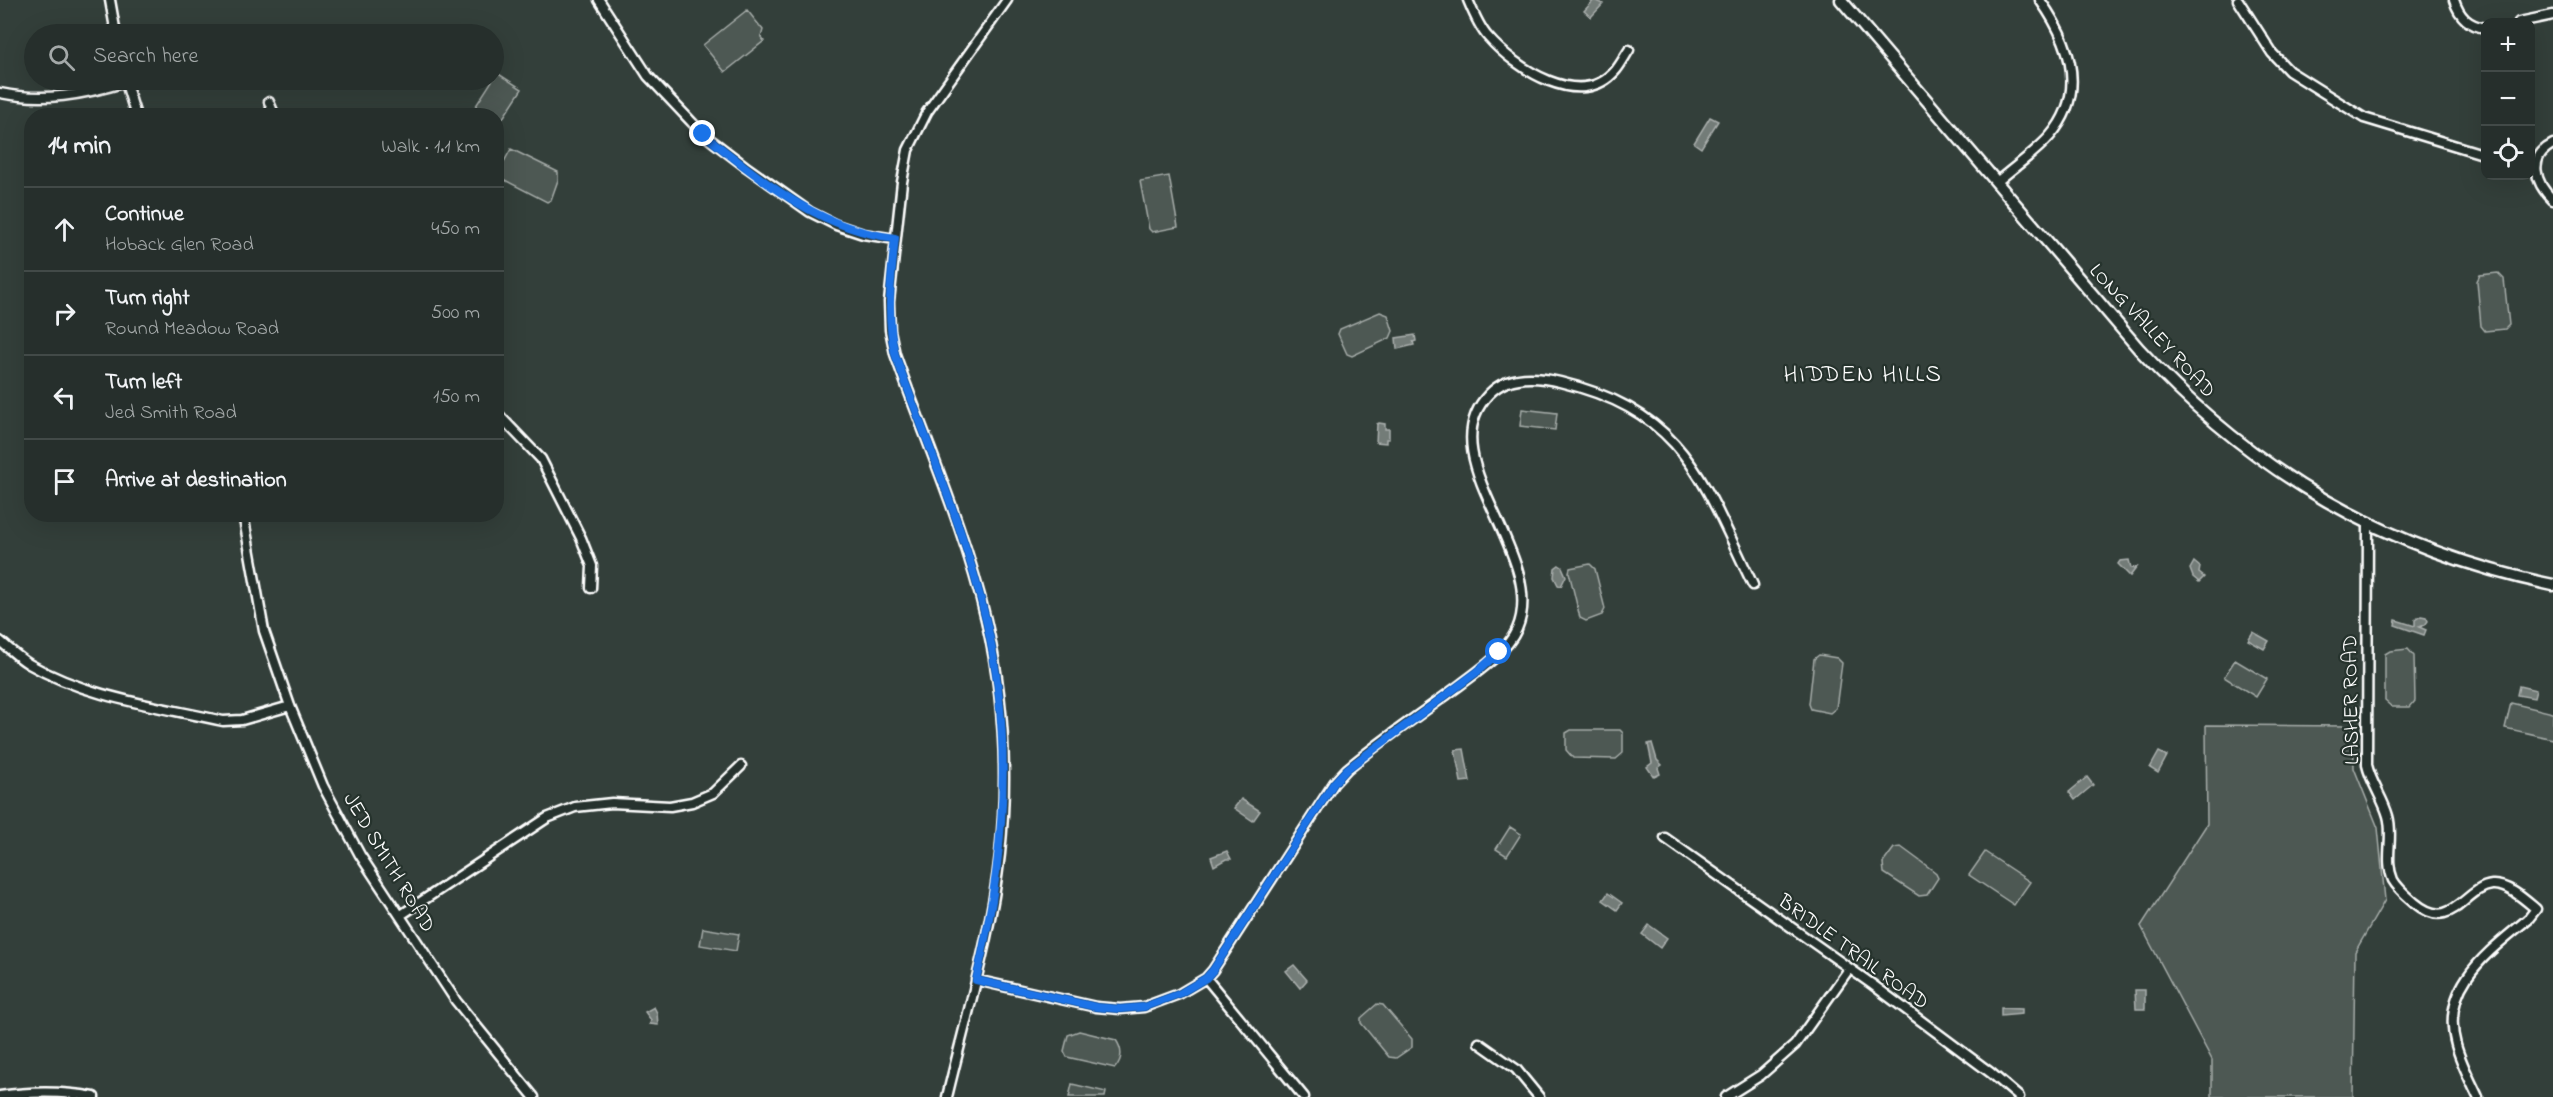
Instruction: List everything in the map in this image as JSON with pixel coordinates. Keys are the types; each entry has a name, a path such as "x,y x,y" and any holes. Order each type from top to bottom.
{"street":[{"path":"110,0 114,24"},
{"path":"599,0 648,76 703,134 810,212 836,225 863,234 895,238"},
{"path":"947,1097 991,912 1002,833 1004,765 998,683 986,618 969,558 895,354 890,330 889,302 895,238 908,150 918,127 1007,0"},
{"path":"1468,0 1487,36 1504,53 1546,81 1566,87 1585,87 1602,81 1616,70 1629,50"},
{"name":"LONG VALLEY ROAD","path":"1841,0 2093,297 2174,387 2244,447 2298,486 2368,523 2444,556 2496,572 2553,585"},
{"path":"1997,182 2049,138 2060,122 2071,91 2072,74 2068,51 2057,24 2040,0"},
{"path":"2238,0 2272,53 2289,71 2364,118 2481,153"},
{"path":"2454,0 2457,10 2469,24 2481,27"},
{"path":"2535,19 2553,15"},
{"path":"0,93 20,97 48,98 100,90"},
{"path":"128,90 133,108"},
{"path":"269,102 272,108"},
{"path":"2535,165 2546,147 2553,144"},
{"path":"2535,175 2553,200"},
{"path":"976,980 1096,1007 1120,1009 1144,1007 1162,1001 1206,978 1340,776 1358,759 1477,672 1499,652 1517,629 1522,595 1516,565 1472,457 1470,434 1476,410 1490,393 1503,384 1521,377 1539,376 1574,385 1630,406 1655,423 1676,443 1703,482 1753,585"},
{"path":"504,420 541,459 558,489 592,566 591,588"},
{"name":"JED SMITH ROAD","path":"244,522 264,631 290,705 328,795 360,855 456,1001 534,1097"},
{"name":"LASHER ROAD","path":"2368,523 2366,756 2369,776 2388,815 2391,833 2389,864 2393,879 2418,906 2429,911 2443,913 2454,910 2482,888 2493,885 2504,887 2536,909 2529,918 2476,963 2458,996 2454,1020 2456,1044 2478,1097"},
{"path":"0,641 26,663 58,679 108,696 223,721 242,720 290,705"},
{"path":"401,915 547,818 575,807 612,803 670,806 692,802 713,792 741,766"},
{"name":"BRIDLE TRAIL ROAD","path":"1665,838 1849,969 1991,1073 2019,1097"},
{"path":"1726,1097 1761,1075 1796,1045 1849,969"},
{"path":"1206,978 1304,1097"},
{"path":"1479,1044 1516,1069 1539,1097"},
{"path":"0,1096 30,1092 63,1092 94,1097"}],"shaded area":[{"path":"1594,0 1603,4 1591,17 1584,11"},
{"path":"747,10 763,30 761,37 764,41 725,72 703,45"},
{"path":"504,77 522,89 504,116 504,108 474,108 486,90 504,90"},
{"path":"1710,117 1718,121 1701,148 1694,143"},
{"path":"511,149 558,172 558,180 551,200 547,202 504,180 504,162"},
{"path":"1169,176 1178,227 1152,232 1149,229 1140,181"},
{"path":"2498,273 2504,279 2509,325 2505,329 2485,331 2481,326 2477,281 2480,275"},
{"path":"1380,312 1388,315 1393,331 1390,338 1352,356 1347,354 1338,334 1340,329"},
{"path":"1415,335 1414,345 1397,349 1396,338"},
{"path":"1522,409 1557,413 1555,430 1520,426"},
{"path":"1377,424 1385,424 1385,429 1389,429 1389,439 1386,439 1386,443 1376,442"},
{"path":"2129,560 2131,568 2137,567 2130,576 2118,564 2120,561"},
{"path":"2194,562 2200,567 2199,573 2204,577 2199,582 2193,577 2190,569"},
{"path":"1590,564 1595,569 1605,609 1602,615 1586,621 1580,618 1569,572 1570,568"},
{"path":"1559,565 1566,576 1561,586 1554,577 1555,568"},
{"path":"2421,616 2426,617 2428,621 2419,627 2426,630 2424,635 2395,625 2396,620 2415,626 2415,620"},
{"path":"2253,632 2269,641 2264,649 2248,640"},
{"path":"2408,649 2414,656 2415,701 2410,707 2392,707 2385,701 2385,654 2390,651"},
{"path":"1819,655 1837,658 1842,663 1836,708 1830,713 1811,709 1809,704 1814,659"},
{"path":"2235,660 2267,679 2256,697 2224,677"},
{"path":"2519,686 2536,690 2534,698 2517,695"},
{"path":"2511,703 2553,713 2553,739 2505,728"},
{"path":"2206,725 2353,726 2354,768 2378,828 2385,900 2355,952 2353,1097 2212,1097 2212,1060 2141,926 2207,824"},
{"path":"1571,730 1620,730 1623,733 1623,753 1616,759 1573,758 1566,750 1566,733"},
{"path":"1652,743 1657,760 1662,765 1658,768 1660,774 1654,777 1647,767 1652,763 1648,744"},
{"path":"1464,749 1470,781 1461,782 1455,750"},
{"path":"2159,752 2167,756 2158,773 2150,768"},
{"path":"2087,777 2093,785 2075,800 2069,792"},
{"path":"1241,799 1260,811 1253,821 1234,808"},
{"path":"1510,827 1521,834 1507,856 1496,849"},
{"path":"1901,847 1935,872 1938,878 1927,895 1919,896 1884,873 1883,863 1894,848"},
{"path":"1227,851 1231,859 1226,859 1214,866 1211,857"},
{"path":"1985,852 2030,882 2014,905 1969,875"},
{"path":"1608,893 1622,903 1617,910 1603,900"},
{"path":"1649,925 1667,938 1660,948 1642,934"},
{"path":"703,928 739,934 736,951 700,945"},
{"path":"1294,965 1307,980 1300,988 1286,971"},
{"path":"2135,990 2145,990 2145,1009 2136,1009"},
{"path":"1377,1004 1383,1005 1412,1039 1412,1047 1396,1058 1389,1057 1361,1023 1361,1018"},
{"path":"654,1007 658,1025 650,1024 651,1020 645,1012"},
{"path":"2001,1008 2022,1009 2022,1014 2001,1016"},
{"path":"1079,1031 1116,1040 1121,1054 1115,1068 1067,1057 1064,1051 1068,1035"},
{"path":"1072,1084 1106,1092 1105,1097 1069,1097"}],"district":[{"name":"HIDDEN HILLS","path":"1863,373"}],"route":[{"path":"703,134 810,212 836,225 863,234 895,238 889,302 890,330 895,354 969,558 986,618 998,683 1004,765 1002,833 991,912 976,980 1096,1007 1120,1009 1144,1007 1162,1001 1206,978 1228,948 1334,783 1358,759 1477,672 1499,652"}]}
